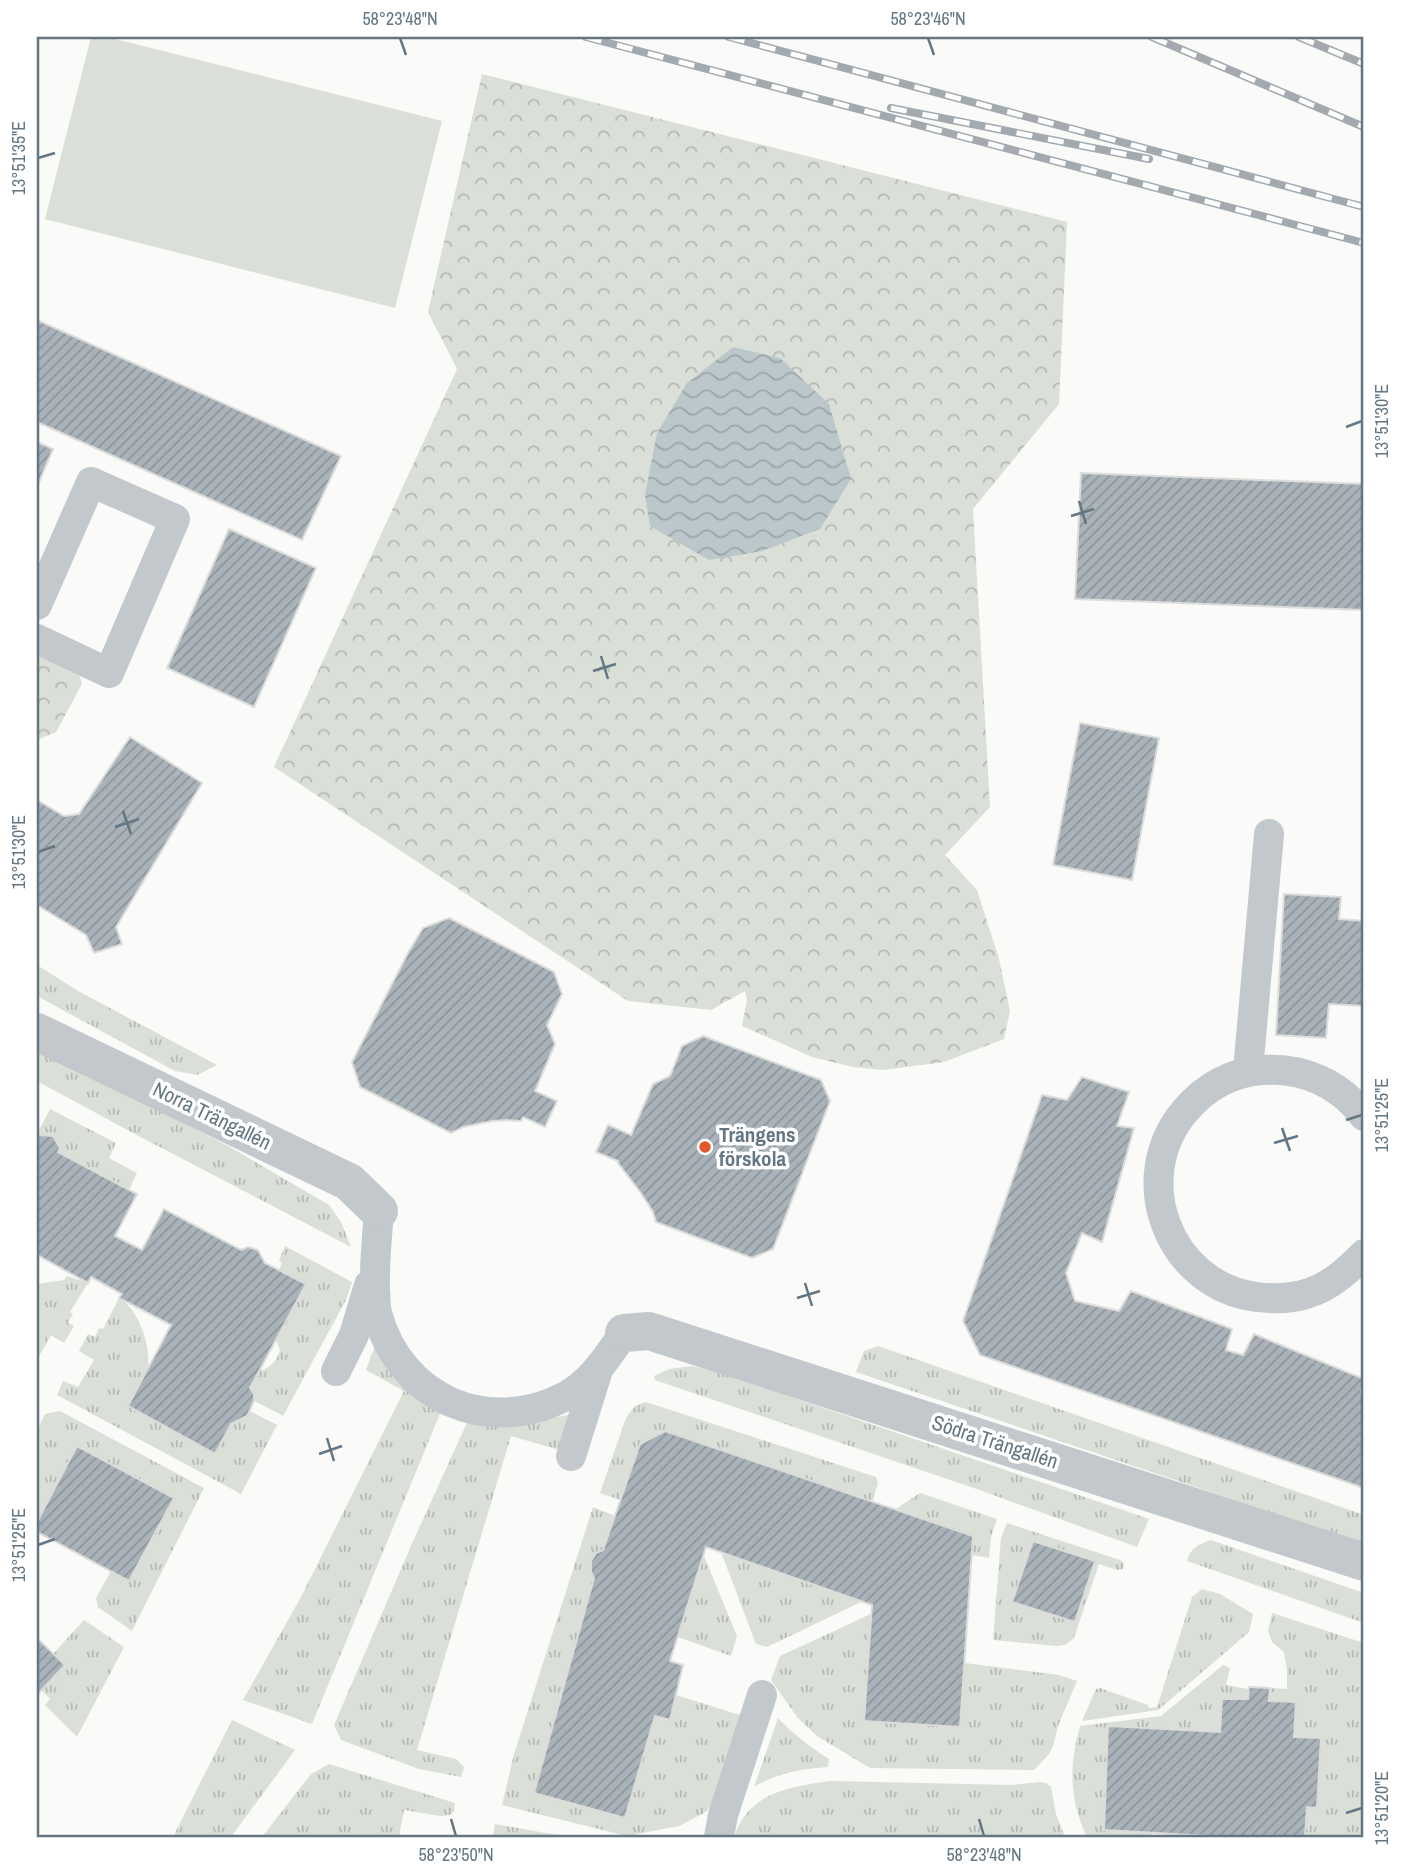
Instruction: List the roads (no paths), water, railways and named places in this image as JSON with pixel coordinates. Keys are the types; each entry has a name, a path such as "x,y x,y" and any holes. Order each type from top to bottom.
{"street":[{"name":"Norra Trängallén","path":"37,1032 349,1182 379,1211"},
{"name":"Södra Trängallén","path":"624,1333 649,1331 662,1335 1364,1562"}],"lane":[{"path":"37,605 91,482 175,519 109,673 37,639"},
{"path":"1248,1071 1269,834"},
{"path":"1364,1116 1354,1102 1331,1085 1305,1074 1276,1069 1248,1071 1221,1081 1196,1097 1174,1124 1160,1156 1158,1191 1165,1225 1182,1256 1208,1280 1240,1295 1275,1300 1309,1293 1340,1277 1364,1254"},
{"path":"379,1211 374,1268 376,1311 391,1351 418,1383 455,1405 494,1413 533,1410 569,1395 598,1370 624,1333"},
{"path":"335,1371 354,1335 374,1268"},
{"path":"571,1456 598,1370"},
{"path":"719,1837 723,1815 762,1695"}],"water":[{"path":"733,347 780,358 829,404 851,479 820,529 762,551 709,560 650,526 645,495 657,433 687,383"}],"railway":[{"path":"586,37 1364,243"},
{"path":"729,37 1364,207"},
{"path":"1152,37 1364,127"},
{"path":"1299,37 1364,64"},
{"path":"891,108 1149,159"}],"place":[{"name":"Trängens förskola","path":"705,1147"}]}
